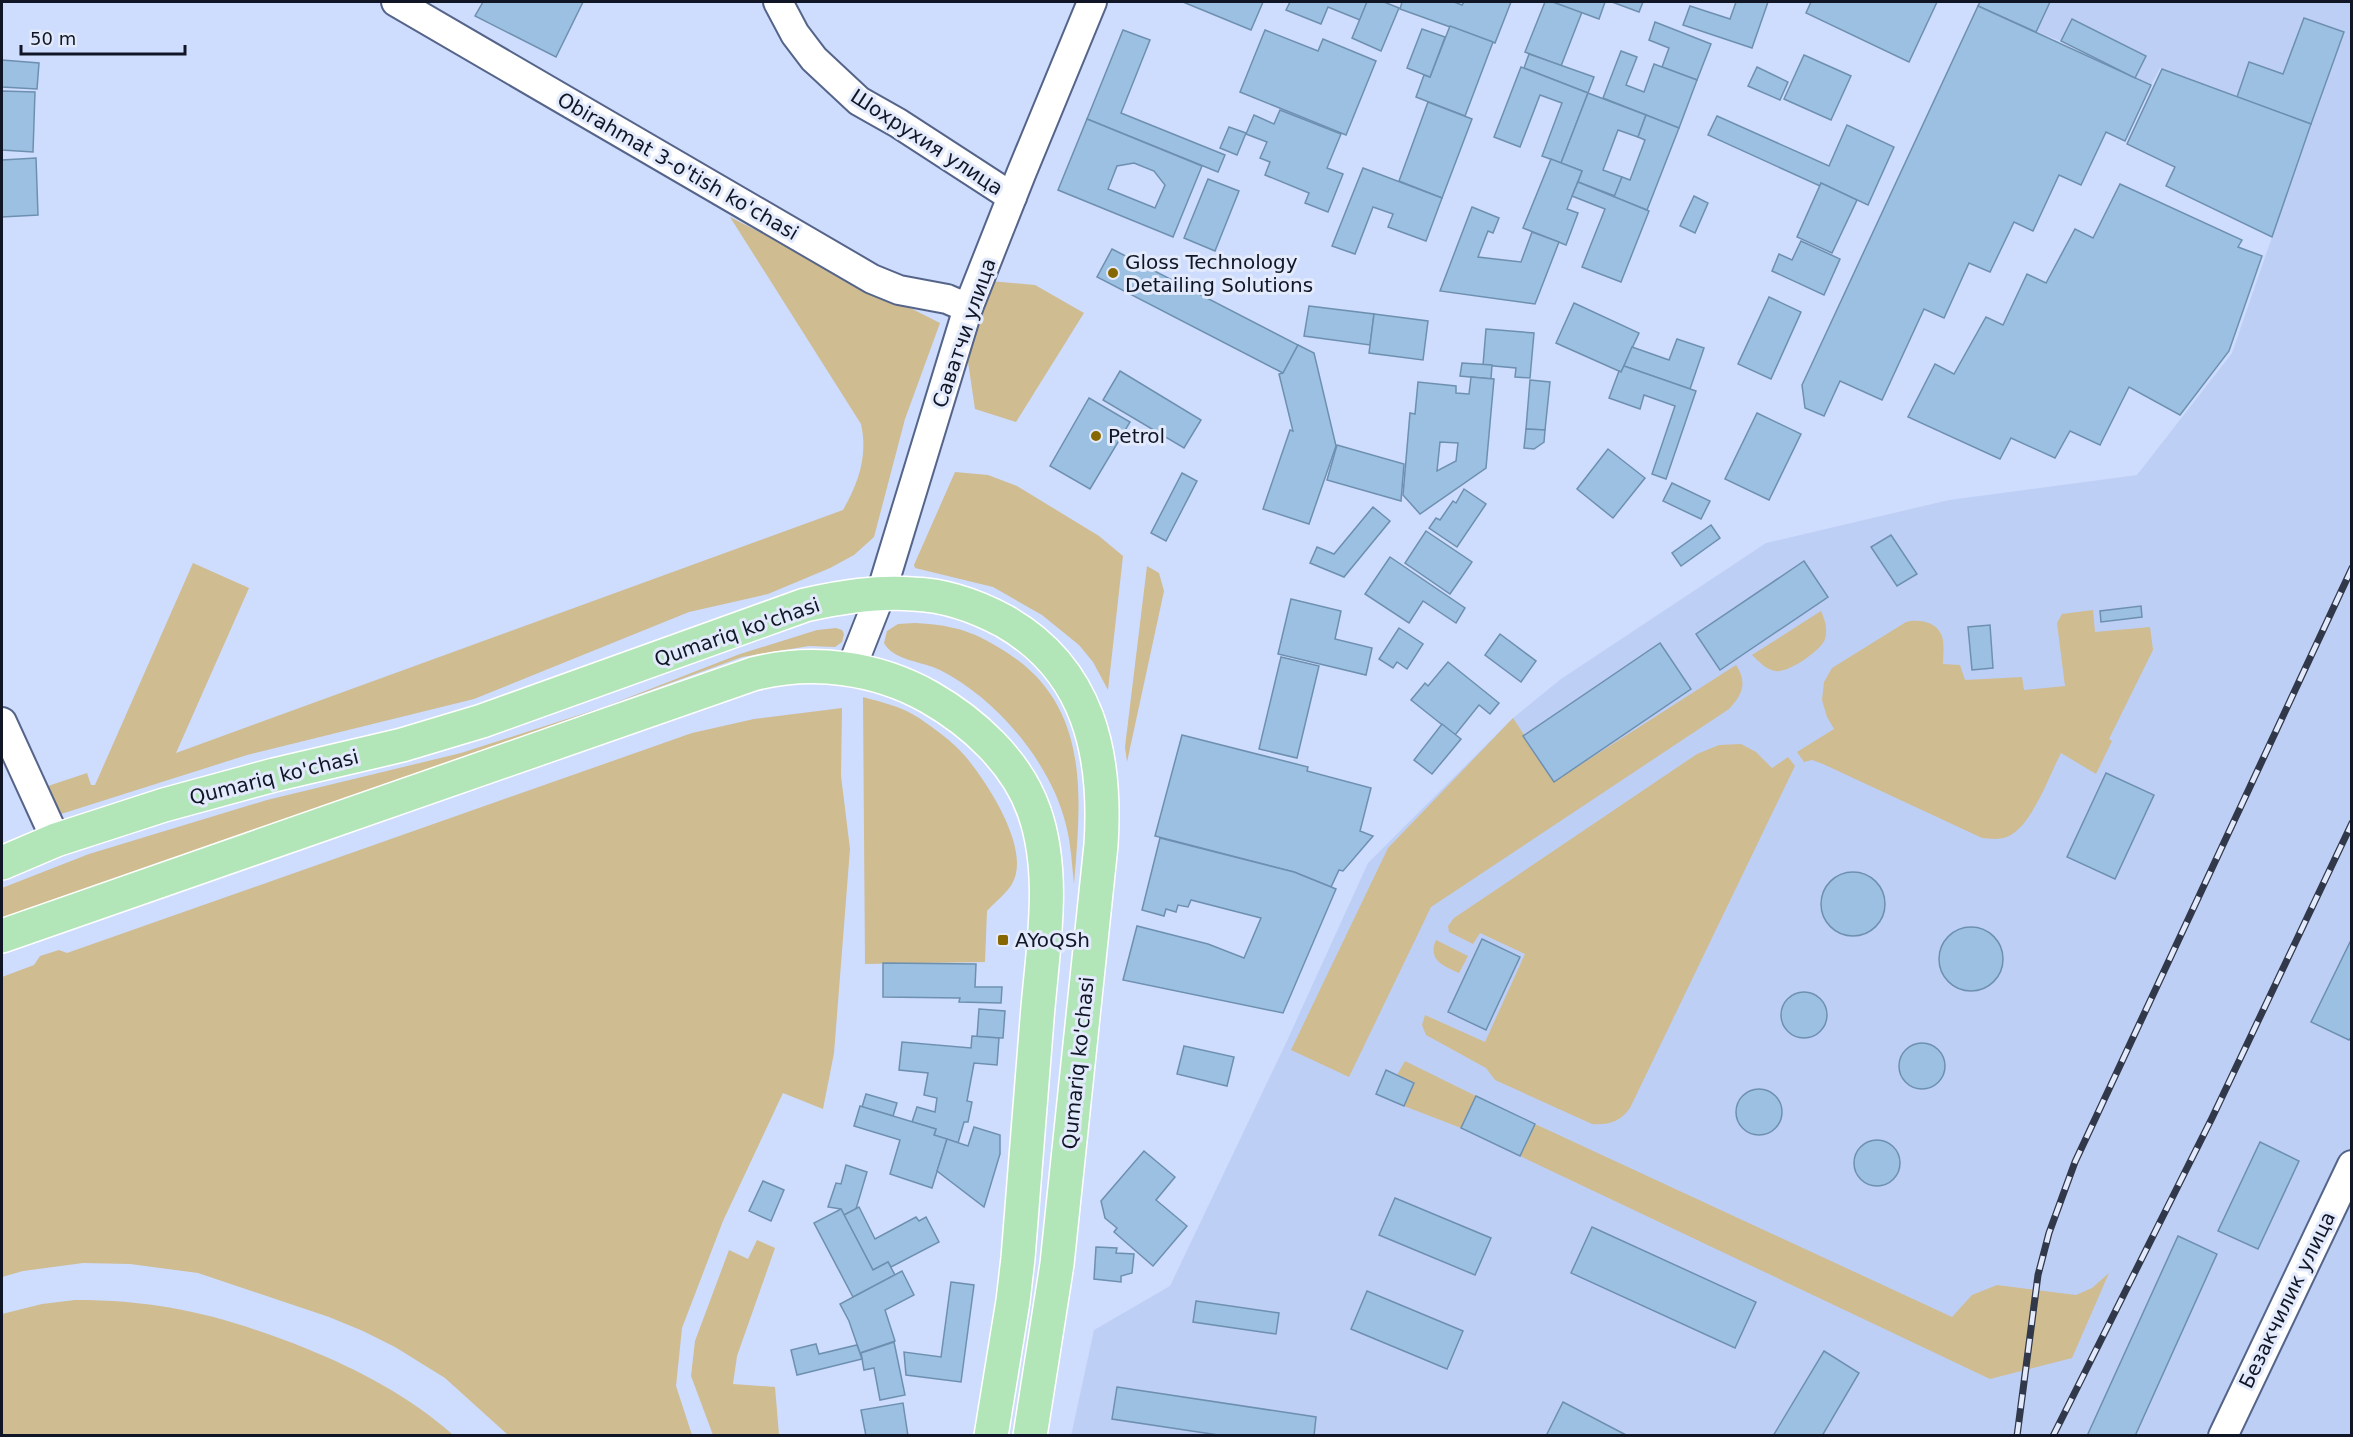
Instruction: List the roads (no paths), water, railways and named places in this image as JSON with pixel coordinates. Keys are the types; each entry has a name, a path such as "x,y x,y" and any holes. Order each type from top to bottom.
{"main road":[{"name":"Qumariq ko'chasi","path":"2,863 56,840 110,821 219,789 402,745 482,721 805,605 880,593 930,595 963,603 995,616 1026,635 1053,659 1074,688 1089,721 1097,756 1102,809 1101,845 1057,1264 1030,1436"},
{"path":"2,936 753,674 796,668 850,669 884,677 908,686 946,708 976,731 999,754 1022,786 1034,809 1044,846 1046,881 1043,946 1018,1258 1012,1311 991,1436"}],"street":[{"name":"Obirahmat 3-o'tish ko'chasi","path":"396,2 872,279 899,290 946,299 968,308"},
{"name":"Шохрухия улица","path":"778,2 795,34 814,59 859,101 898,123 1012,198"},
{"name":"Саватчи улица","path":"850,669 880,593 968,308 1092,2"},
{"path":"2,722 56,840"},
{"name":"Безакчилик улица","path":"2223,1436 2352,1165"}],"railway":[{"path":"2017,1436 2038,1275 2049,1233 2075,1162 2352,568"},
{"path":"2053,1436 2212,1118 2352,823"}],"place":[{"name":"Gloss Technology Detailing Solutions","path":"1113,273"},
{"name":"Petrol","path":"1096,436"},
{"name":"AYoQSh","path":"1003,940"}]}
